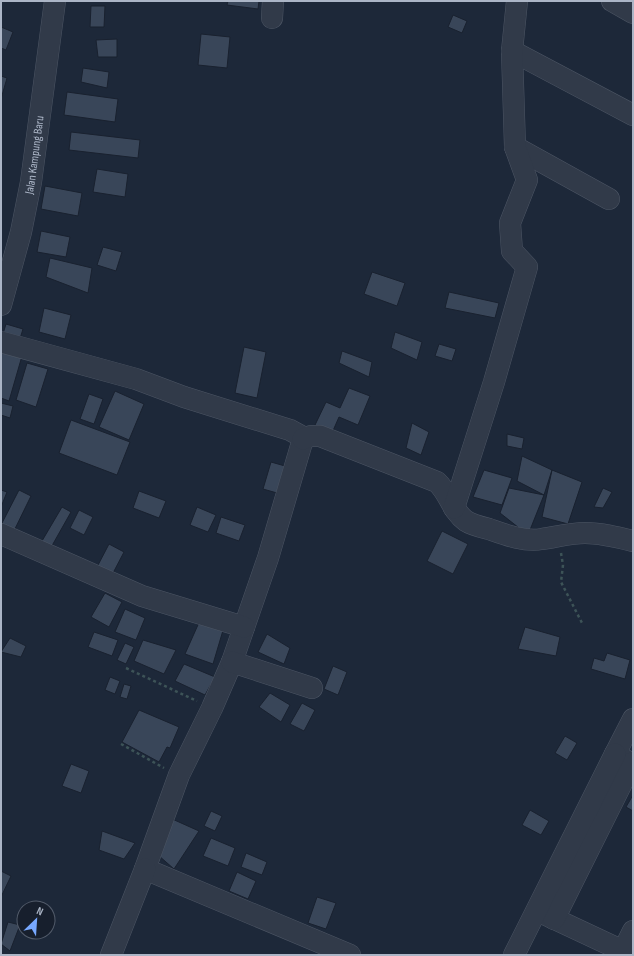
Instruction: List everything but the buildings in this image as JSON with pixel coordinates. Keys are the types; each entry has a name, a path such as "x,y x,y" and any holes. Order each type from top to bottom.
{"street":[{"name":"Jalan Kampung Baru","path":"1,306 21,232 31,182 55,1"},
{"path":"454,508 494,382 527,267 512,251 510,223 520,203 527,180 515,147 512,51 517,1"},
{"path":"612,1 633,12"},
{"path":"512,51 633,115"},
{"path":"515,147 609,199"},
{"path":"1,342 136,379 184,397 290,430 303,439"},
{"path":"303,439 311,436 320,436 437,482 443,488 454,508 467,522 509,536 525,539 541,539 562,534 587,533 606,535 633,541"},
{"path":"111,955 145,869 179,775 212,708 232,662 268,558 303,439"},
{"path":"1,534 142,596 244,628"},
{"path":"232,662 312,688"},
{"path":"514,955 545,914 627,760 633,719"},
{"path":"145,869 350,955"},
{"path":"545,914 623,951 633,931"}],"path":[{"path":"562,534 560,550 563,565 561,582 582,623"},
{"path":"126,668 212,708"},
{"path":"120,744 179,775"}]}
